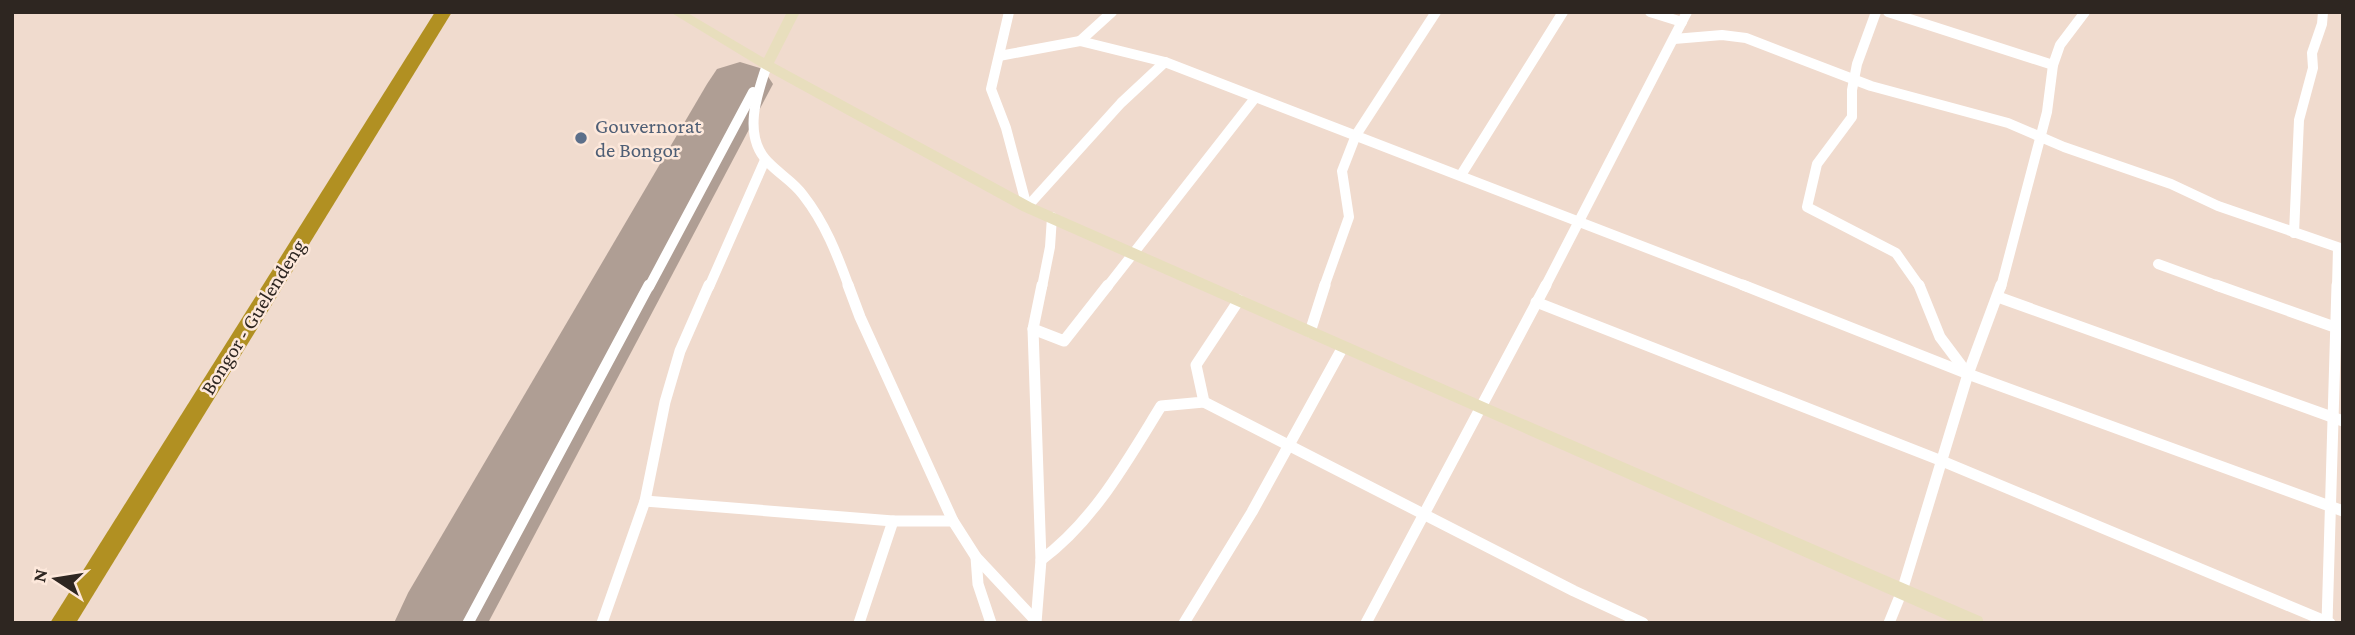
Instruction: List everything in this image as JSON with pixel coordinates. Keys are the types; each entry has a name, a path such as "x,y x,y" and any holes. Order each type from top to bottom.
{"highway":[{"name":"Bongor - Guelendeng","path":"62,623 444,12"}],"street":[{"path":"676,12 767,65 1027,206 1478,407 1975,623"},
{"path":"468,623 794,12"},
{"path":"1009,12 991,89 1006,128 1027,206"},
{"path":"1080,41 1112,12"},
{"path":"1310,332 1349,217 1342,171 1356,135 1436,12"},
{"path":"1461,175 1563,12"},
{"path":"1366,623 1685,17 1650,12"},
{"path":"1876,12 1863,41 1854,79 1850,103 1852,117 1817,164 1807,207 1896,253 1919,284 1940,337 1968,373"},
{"path":"1888,12 2053,65"},
{"path":"1889,623 1902,591 1968,373 1998,296 2047,112 2053,65 2060,45 2085,12"},
{"path":"2294,233 2299,120 2313,68 2312,53 2322,24 2323,12"},
{"path":"1536,302 1942,461 2328,622 2338,509 2341,249 2218,206 2171,184 2064,148 2008,123 1854,79 1746,38 1723,35 1674,38"},
{"path":"999,55 1080,41 1165,62 1580,220 1968,373 2338,509"},
{"path":"1027,206 1121,103 1165,62"},
{"path":"767,65 754,103 754,132 765,160 802,193 831,238 860,317 953,521 976,557 1036,621"},
{"path":"1033,329 1064,341 1255,98"},
{"path":"602,623 645,501 665,402 680,351 765,160"},
{"path":"1036,621 1041,560 1033,329 1050,247 1052,217"},
{"path":"2158,264 2340,329"},
{"path":"1998,296 2339,419"},
{"path":"1204,402 1196,365 1239,300"},
{"path":"1184,623 1252,512 1343,347"},
{"path":"1041,560 1058,550 1119,473 1161,406 1204,402 1287,447 1643,623"},
{"path":"645,501 894,521 953,521"},
{"path":"859,623 894,521"},
{"path":"976,557 978,584 991,623"}],"runway":[{"path":"440,623 740,84"}],"place":[{"name":"Gouvernorat de Bongor","path":"581,138"}]}
